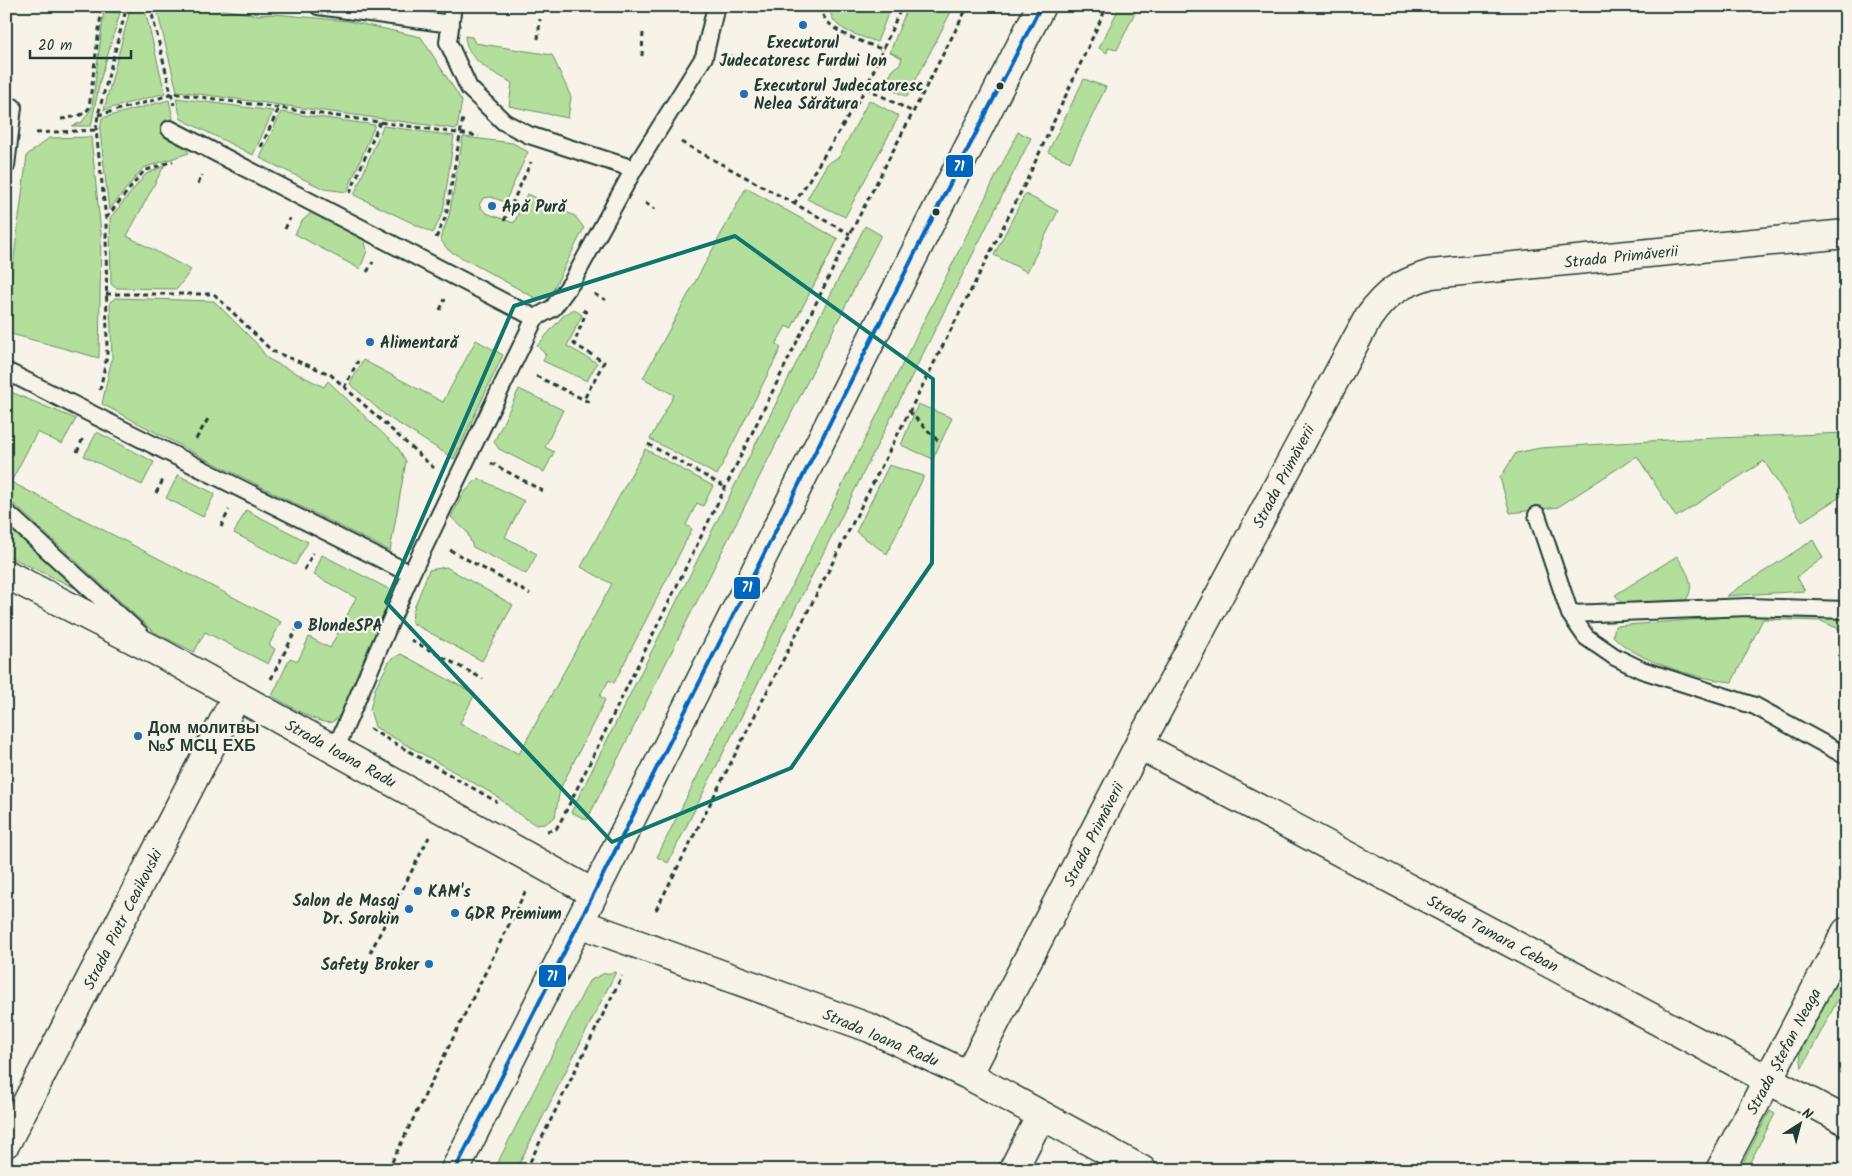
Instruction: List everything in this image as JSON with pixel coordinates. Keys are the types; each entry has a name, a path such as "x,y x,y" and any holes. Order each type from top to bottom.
{"street":[{"path":"455,1170 933,216 1042,6"},
{"name":"Strada Primăverii","path":"968,1075 1139,745 1368,318 1383,297 1403,283 1431,274 1846,234"},
{"name":"Strada Ioana Radu","path":"6,574 162,654 593,893"},
{"name":"Strada Piotr Ceaikovski","path":"6,1143 247,701"},
{"name":"Strada Tamara Ceban","path":"1139,745 1846,1121"},
{"name":"Strada Ioana Radu","path":"579,924 870,1028 968,1075 1142,1170"},
{"name":"Strada Ștefan Neaga","path":"1720,1170 1846,932"},
{"path":"1013,1170 1041,1115"}],"lane":[{"path":"318,6 451,24"},
{"path":"453,6 448,42 469,88 504,122 535,137 634,169"},
{"path":"335,750 411,574 430,539 535,318 553,308 572,282 634,169 704,57 716,6"},
{"path":"6,166 13,107"},
{"path":"170,129 535,318"},
{"path":"6,371 96,414 411,574"},
{"path":"6,512 162,654"},
{"path":"1537,515 1570,614 1586,637 1615,657 1642,670 1713,691 1755,706 1846,756"},
{"path":"1570,614 1748,606 1846,610"}],"path":[{"path":"61,119 79,116 89,108 94,54 102,6"},
{"path":"96,414 107,356 106,218 96,130 98,115 127,7 112,6"},
{"path":"150,6 175,110"},
{"path":"820,6 821,15 837,30 884,50"},
{"path":"794,204 866,88 902,6"},
{"path":"540,830 546,832 556,828 560,822 850,234 968,6"},
{"path":"656,910 1025,184 1107,6"},
{"path":"538,39 540,20"},
{"path":"642,56 643,32"},
{"path":"427,235 435,239 446,216 469,88"},
{"path":"866,88 913,112"},
{"path":"98,115 155,100 172,93 460,134 501,138 535,137 504,221"},
{"path":"260,150 279,108"},
{"path":"349,196 380,122"},
{"path":"659,129 850,234"},
{"path":"10,135 96,130"},
{"path":"106,218 144,171 209,149"},
{"path":"106,294 214,294 272,351 330,374 454,487"},
{"path":"561,296 586,312 574,344 604,362 584,400"},
{"path":"344,388 358,361"},
{"path":"512,365 591,403"},
{"path":"910,411 940,443"},
{"path":"648,444 725,487"},
{"path":"471,452 543,491"},
{"path":"430,539 530,594"},
{"path":"388,628 483,679"},
{"path":"247,701 296,630"},
{"path":"349,717 489,795 500,804"},
{"path":"370,954 433,830"},
{"path":"388,1170 529,883"},
{"path":"526,1170 622,976"}],"highlighted area":[{"path":"735,236 933,379 932,563 791,768 612,842 386,602 514,306"}],"green space":[{"path":"131,6 144,6 165,93 104,110"},
{"path":"156,6 200,6 258,15 275,14 348,21 421,37 462,101 457,129 177,91"},
{"path":"830,6 891,6 877,42 854,34 839,26 834,21"},
{"path":"908,6 954,6 907,97 884,86 894,68 900,64 902,58 890,52"},
{"path":"1120,6 1138,6 1117,50 1108,48 1107,53 1099,48"},
{"path":"104,10 120,13 100,81 91,126 72,126 82,122 92,108"},
{"path":"465,36 472,37 475,43 552,55 571,97 568,118 509,106 512,83 489,70 475,59 470,53"},
{"path":"1084,79 1106,87 1070,162 1048,152"},
{"path":"176,98 273,111 253,155 181,119"},
{"path":"169,100 173,118 164,135 185,147 189,153 143,168 109,210 100,131 102,118"},
{"path":"869,100 899,116 845,217 807,199 827,164 839,157"},
{"path":"281,112 375,125 347,192 324,189 260,158"},
{"path":"383,126 454,136 443,212 433,233 354,195"},
{"path":"1018,132 1031,138 668,863 657,857"},
{"path":"91,137 101,233 99,358 11,334 6,369 6,320 27,155 49,138"},
{"path":"463,137 513,143 528,152 505,202 491,197 483,198 479,205 486,213 514,223 527,194 575,216 584,228 550,296 537,299 448,250 440,239 449,216"},
{"path":"164,166 127,236 191,270 177,289 116,288 111,284 110,218 146,174"},
{"path":"746,188 838,239 791,329 786,326 776,344 781,348 717,475 650,439 674,395 643,378"},
{"path":"1025,194 1058,211 1027,272 994,255"},
{"path":"312,212 364,238 367,251 360,269 295,234 302,221"},
{"path":"865,226 881,235 587,820 571,812"},
{"path":"115,298 214,301 256,343 268,359 324,387 328,381 398,448 406,461 390,551 202,457 102,404 112,358 110,302"},
{"path":"574,309 582,315 567,346 597,363 587,381 543,361 546,355 537,346 563,316"},
{"path":"476,340 503,355 454,459 385,415 350,384 363,360 443,402"},
{"path":"519,389 563,410 545,447 554,452 544,472 499,449 494,442"},
{"path":"6,390 76,419 62,444 37,432 11,482 281,622 269,645 275,649 268,664 205,632 194,652 154,632 6,497"},
{"path":"918,404 952,418 933,459 901,445"},
{"path":"97,432 154,462 142,485 84,456"},
{"path":"1846,433 1846,493 1802,521 1764,461 1676,517 1637,456 1558,507 1510,513 1500,478 1516,453 1540,448 1666,440"},
{"path":"645,449 713,486 703,506 697,503 686,525 692,529 614,683 609,680 600,696 605,700 560,789 555,817 545,824 536,825 517,813 495,795 375,727 370,710 375,689 390,660 401,654 475,694 460,723 519,754 612,584 581,567"},
{"path":"889,465 924,476 887,554 856,532"},
{"path":"178,475 215,494 203,517 166,498"},
{"path":"478,478 524,501 505,537 537,554 526,574 473,547 467,532 451,517 463,494"},
{"path":"246,510 308,542 295,565 234,533"},
{"path":"6,527 53,561 77,583 75,588 6,555"},
{"path":"1813,540 1823,558 1797,577 1805,591 1726,596"},
{"path":"322,555 389,589 391,597 342,712 332,722 327,723 311,718 272,696 290,658 298,661 309,637 330,648 356,598 314,575"},
{"path":"1677,556 1689,578 1690,588 1686,600 1622,603 1615,595"},
{"path":"446,567 513,605 482,661 412,623 413,611 429,570"},
{"path":"1764,614 1843,617 1844,631 1846,632 1821,621 1763,619 1732,682 1685,673 1652,661 1623,645 1613,636 1615,626"},
{"path":"1846,964 1846,984 1802,1068 1800,1053"},
{"path":"616,972 516,1170 494,1170 589,981 603,974"},
{"path":"1770,1111 1775,1114 1746,1170 1739,1170"}],"transit line":[{"name":"71","path":"455,1170 929,225 1041,6"}],"place":[{"name":"Executorul Judecatoresc Furdui Ion","path":"803,25"},
{"name":"Executorul Judecatoresc Nelea Sărătura","path":"744,94"},
{"name":"Apă Pură","path":"492,206"},
{"name":"Alimentară","path":"370,342"},
{"name":"BlondeSPA","path":"298,625"},
{"name":"Дом молитвы №5 МСЦ ЕХБ","path":"138,736"},
{"name":"KAM's","path":"418,891"},
{"name":"Salon de Masaj Dr. Sorokin","path":"409,909"},
{"name":"GDR Premium","path":"455,913"},
{"name":"Safety Broker","path":"429,964"}]}
